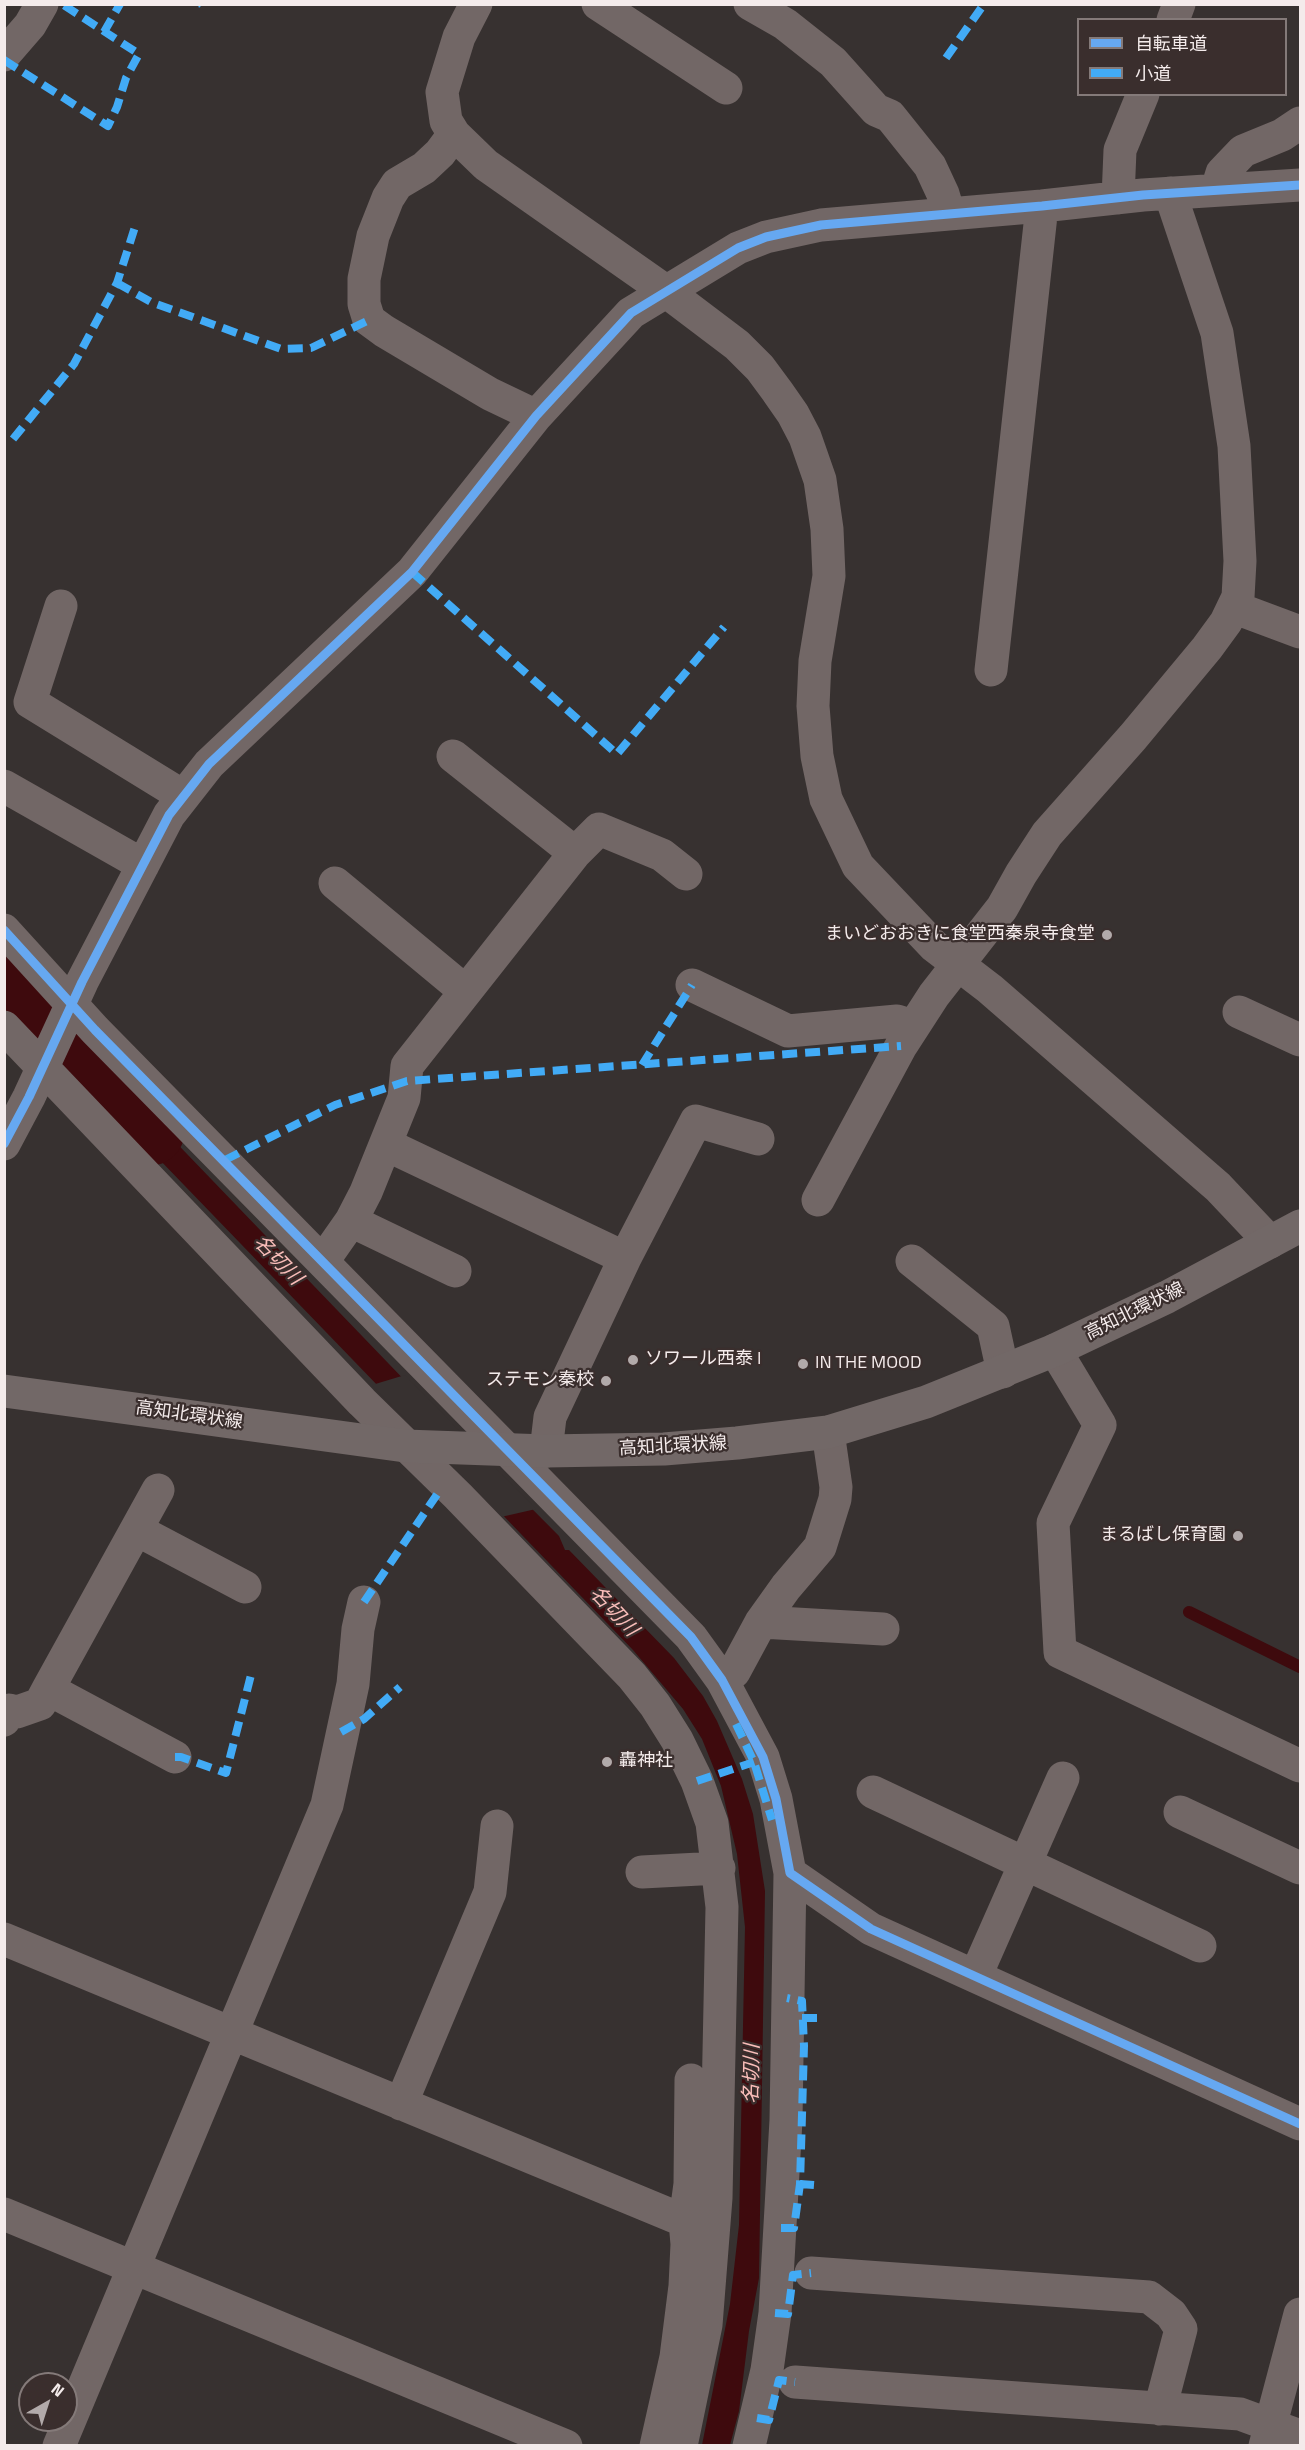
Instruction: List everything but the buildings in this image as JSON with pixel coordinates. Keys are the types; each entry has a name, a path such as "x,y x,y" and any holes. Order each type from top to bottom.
{"main road":[{"name":"高知北環状線","path":"4,1391 413,1446 546,1451 664,1449 828,1432 926,1402 1055,1350 1167,1297 1300,1226"}],"street":[{"path":"4,55 30,25 42,4"},
{"path":"476,4 459,37 442,92 446,121 454,134 486,165 667,292 737,345 760,368 794,414 805,437 820,480 827,529 829,576 815,661 813,706 817,756 826,799 858,866 934,946 990,989 1218,1187 1270,1242"},
{"path":"598,4 726,88"},
{"path":"750,4 785,24 833,62 876,110 890,116 930,165 949,214"},
{"path":"1118,198 1120,150 1142,96"},
{"path":"1217,189 1222,173 1244,152 1282,135 1300,123"},
{"path":"454,134 440,153 424,168 397,184 388,198 384,242 364,279 364,304 369,320 384,332 490,394 537,416"},
{"path":"4,1144 69,1010 169,815 209,764 412,572 537,416 579,350 631,313 718,259 766,237 821,225 1217,189 1300,185"},
{"path":"818,1200 913,1026 934,995 1002,908 1020,874 1047,834 1095,791 1133,737 1207,648 1226,622 1238,597 1240,561 1234,446 1217,333 1170,193"},
{"path":"991,670 1042,206"},
{"path":"61,606 30,702 183,796"},
{"path":"1233,607 1300,632"},
{"path":"453,756 574,853"},
{"path":"4,786 143,865"},
{"path":"322,1259 351,1221 387,1145 404,1098 407,1065 574,853 599,829 662,855 686,874"},
{"path":"335,883 465,991"},
{"path":"4,930 69,1010 322,1259 501,1449 691,1637 722,1680 763,1757 776,1798 790,1873 786,2120 775,2313 767,2370 749,2445"},
{"path":"692,985 788,1031 897,1021 913,1026"},
{"path":"1239,1012 1300,1040"},
{"path":"4,1028 45,1063 632,1676 655,1705 677,1740 697,1781 712,1823 719,1868 722,1939 716,2214 706,2325 681,2445"},
{"path":"546,1451 550,1417 625,1258 696,1121 758,1139"},
{"path":"387,1145 625,1258"},
{"path":"351,1221 455,1271"},
{"path":"912,1261 993,1326 1003,1372"},
{"path":"1055,1350 1100,1425 1053,1523 1060,1652 1300,1766"},
{"path":"722,1680 734,1672 762,1622 786,1587 820,1547 835,1499 836,1486 828,1432"},
{"path":"4,1720 9,1710 17,1712 40,1704 158,1490"},
{"path":"137,1530 245,1587"},
{"path":"59,2445 327,1805 352,1684 358,1629 364,1602"},
{"path":"762,1622 883,1629"},
{"path":"48,1689 175,1757"},
{"path":"976,1975 1063,1778"},
{"path":"873,1792 1200,1946"},
{"path":"1180,1812 1300,1868"},
{"path":"401,2104 490,1892 498,1826"},
{"path":"642,1872 719,1868"},
{"path":"790,1873 871,1929 1300,2124"},
{"path":"4,1939 231,2035 685,2221"},
{"path":"656,2445 676,2357 685,2286 687,2244 685,2221 690,2184 691,2080"},
{"path":"4,2214 566,2445"},
{"path":"811,2273 1149,2297 1171,2314 1181,2329 1160,2409"},
{"path":"795,2382 1240,2414 1279,2436 1300,2314"}],"water":[{"path":"86,1049 414,1390 559,1536 565,1550 569,1550 674,1658 703,1696 717,1721 742,1779 753,1814 765,1891 759,2278 749,2331 739,2411 730,2445 702,2445 730,2304 739,2225 745,1927 737,1854 721,1786 702,1739 683,1709 633,1650 72,1069"}],"pier":[{"path":"405,1375 536,1509 501,1517 372,1385"}],"waterway":[{"name":"名切川","path":"4,979 149,1130"},
{"path":"1189,1612 1300,1667"}],"marked path":[{"path":"4,60 108,126 126,78 139,54 62,4"},
{"path":"104,32 120,4"},
{"path":"946,58 984,4"},
{"path":"13,439 74,364 117,283 135,227"},
{"path":"117,283 151,302 281,349 311,348 369,320"},
{"path":"412,572 617,754 724,627"},
{"path":"642,1065 692,985"},
{"path":"225,1160 335,1105 407,1081 901,1046"},
{"path":"364,1602 438,1493"},
{"path":"175,1757 226,1773 251,1675"},
{"path":"341,1732 364,1719 400,1687"},
{"path":"736,1724 754,1762 772,1820"},
{"path":"697,1781 754,1762"},
{"path":"781,2228 794,2228 800,2184 804,2046 802,2001 787,1998"},
{"path":"802,2018 819,2018"},
{"path":"800,2184 814,2185"},
{"path":"775,2313 788,2314 793,2275 811,2273"},
{"path":"757,2418 769,2420 779,2380 795,2382"}],"cycle path":[{"path":"4,1144 29,1097 82,982 169,815 209,764 412,572 536,416 631,313 738,248 766,237 821,225 1143,195 1300,185"},
{"path":"4,930 95,1030 691,1637 722,1680 763,1757 776,1799 790,1873 871,1929 1300,2124"}],"place":[{"name":"まいどおおきに食堂西秦泉寺食堂","path":"1107,935"},
{"name":"ソワール西泰 I","path":"633,1360"},
{"name":"IN THE MOOD","path":"803,1364"},
{"name":"ステモン秦校","path":"606,1381"},
{"name":"まるばし保育園","path":"1238,1536"},
{"name":"轟神社","path":"607,1762"}]}
